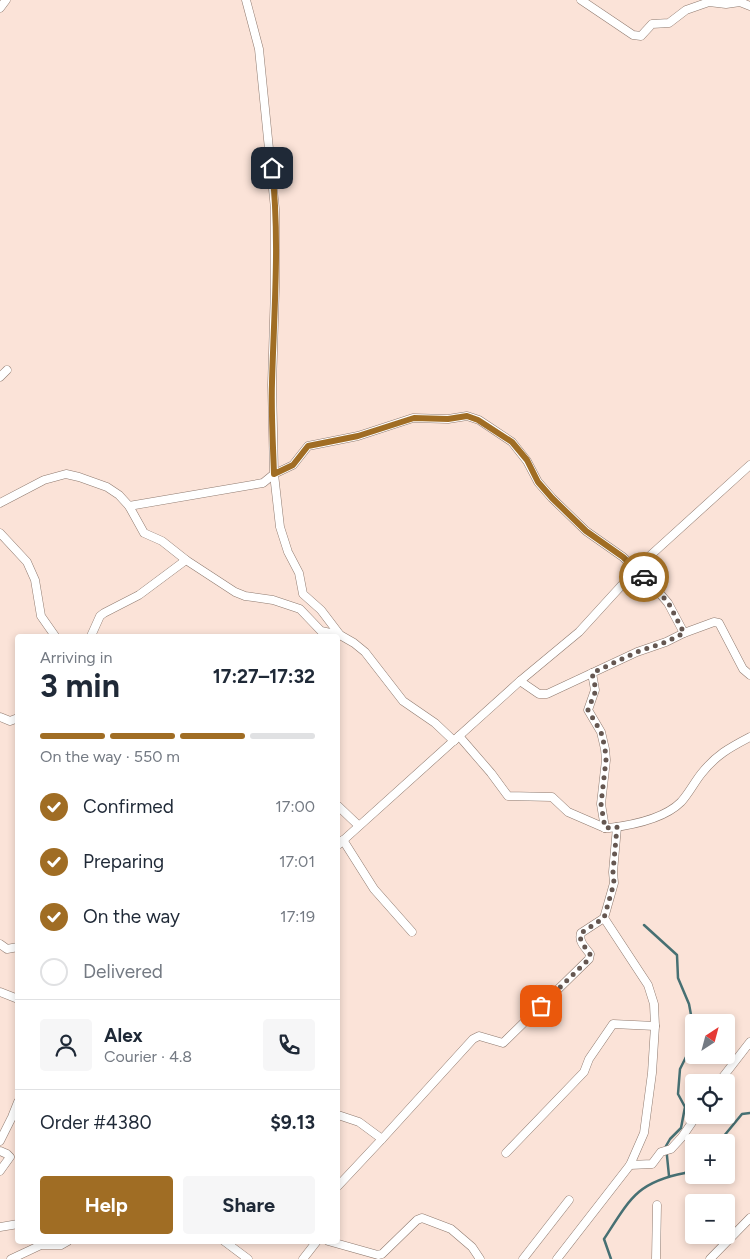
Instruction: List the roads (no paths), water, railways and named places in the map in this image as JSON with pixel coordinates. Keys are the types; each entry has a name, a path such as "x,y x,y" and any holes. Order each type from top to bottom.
{"street":[{"path":"0,8 6,0"},
{"path":"246,0 259,49 275,209 272,385 274,474 280,527 288,552 299,573 303,594 321,610 339,634"},
{"path":"581,0 633,35 638,36 642,36 652,24 669,23 686,10 706,2 726,4 740,2 750,5"},
{"path":"748,0 750,5"},
{"path":"0,377 7,370"},
{"path":"129,506 263,483 274,474 293,465 308,446 358,436 414,418 448,419 467,416 478,420 512,442 527,460 538,482 552,498 586,531 623,557 668,602 684,633"},
{"path":"412,932 387,906 340,843 520,681 579,632 636,569 750,465"},
{"path":"0,503 44,480 66,474 79,476 107,487 119,495 129,506 144,533 162,541 186,560 240,595 273,600 300,609 321,631 332,634"},
{"path":"0,533 27,562 35,580 41,616 54,634"},
{"path":"92,634 100,616 139,595 186,560"},
{"path":"520,681 542,695 546,694 637,652 714,622 719,623 743,669 750,675"},
{"path":"340,636 354,643 365,652 403,702 457,738 491,773 508,796 552,797 568,812 605,828 639,822 672,808 681,802 700,775 724,750 750,737"},
{"path":"592,673 596,690 588,710 601,732 605,748 606,760 601,804 605,828"},
{"path":"0,717 10,721 15,719"},
{"path":"340,808 358,826"},
{"path":"340,1184 476,1036 483,1036 503,1043 567,982 590,956 580,940 581,933 604,918 614,883 613,872 617,827"},
{"path":"557,1259 630,1166 644,1133 652,1073 655,1026 654,1004 648,985 604,918"},
{"path":"0,944 7,949 15,948"},
{"path":"0,992 15,998"},
{"path":"506,1153 584,1072 589,1059 613,1024 655,1026"},
{"path":"725,1074 750,1042"},
{"path":"0,1141 15,1110"},
{"path":"340,1116 359,1122 382,1140"},
{"path":"630,1166 650,1165 682,1137 691,1124"},
{"path":"0,1151 10,1157 0,1171"},
{"path":"523,1259 569,1200"},
{"path":"656,1205 656,1259"},
{"path":"340,1244 382,1254 417,1220 422,1218 451,1229 472,1247 480,1259"},
{"path":"710,1259 750,1218"},
{"path":"0,1227 15,1224"},
{"path":"11,1259 41,1245 62,1244"},
{"path":"228,1244 248,1259"},
{"path":"303,1259 315,1244"}],"waterway":[{"path":"644,925 677,955 678,978 689,1004 691,1014"},
{"path":"669,1176 666,1146 681,1128 685,1107 678,1094 680,1069 685,1059"},
{"path":"726,1134 742,1114 750,1113"},
{"path":"611,1259 604,1239 628,1203 636,1194 656,1181 685,1173"}]}
